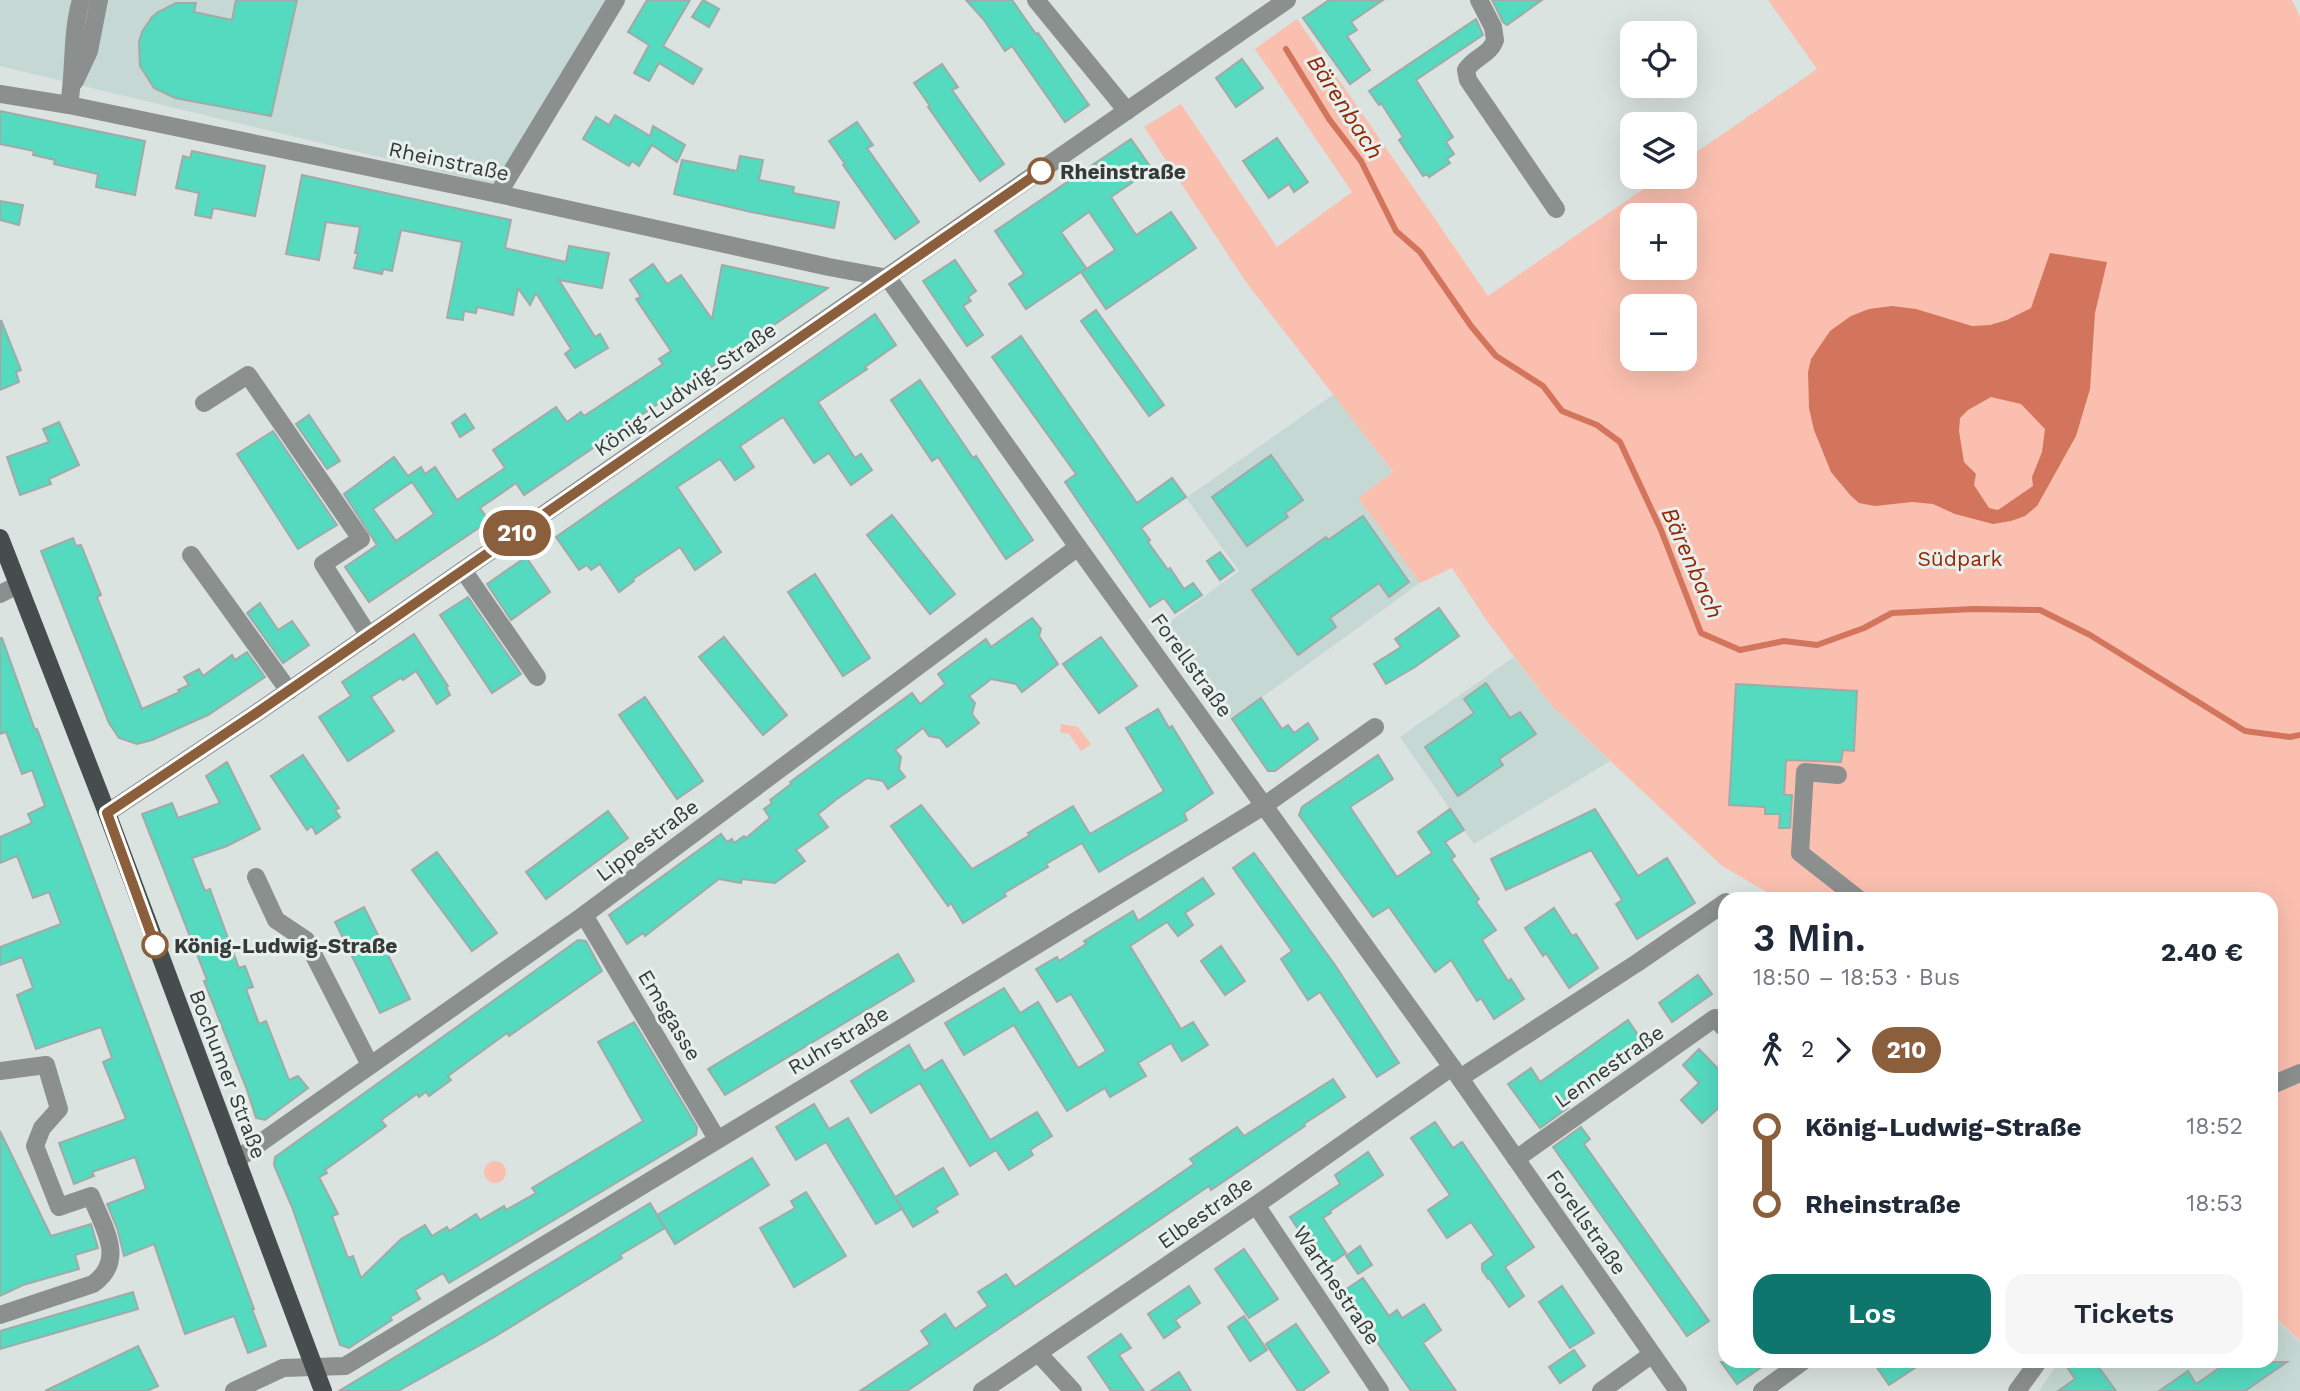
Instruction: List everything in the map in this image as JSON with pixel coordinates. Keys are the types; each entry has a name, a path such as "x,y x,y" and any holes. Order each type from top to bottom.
{"main road":[{"name":"Bochumer Straße","path":"0,538 107,813 323,1391"}],"street":[{"path":"70,96 72,48 81,0"},
{"path":"70,96 89,51 99,0"},
{"path":"498,194 616,0"},
{"path":"1036,0 1127,111"},
{"path":"1479,0 1493,27 1495,40 1488,53 1468,65 1468,80 1556,209"},
{"name":"König-Ludwig-Straße","path":"107,813 289,691 888,278 1278,3"},
{"name":"Rheinstraße","path":"0,94 70,96 498,194 888,278"},
{"name":"Forellstraße","path":"888,278 1456,1073 1678,1391"},
{"path":"204,403 248,374 361,538 323,564 369,636"},
{"name":"Lippestraße","path":"236,1160 584,915 1078,547"},
{"path":"191,555 289,691"},
{"path":"463,570 537,677"},
{"path":"0,594 18,585"},
{"name":"Ruhrstraße","path":"234,1391 283,1367 345,1366 1265,805 1375,727"},
{"path":"1838,775 1805,772 1800,853 1850,892"},
{"path":"256,877 276,920 306,940 370,1065"},
{"path":"1456,1073 1637,963 1718,907"},
{"name":"Emsgasse","path":"584,915 717,1139"},
{"name":"Lennestraße","path":"1516,1159 1715,1018 1718,1021"},
{"path":"0,1071 46,1065 59,1109 42,1128 35,1146 58,1207 91,1196 112,1251 104,1276 93,1284 0,1315"},
{"name":"Elbestraße","path":"982,1391 1456,1073"},
{"path":"2278,1082 2300,1073"},
{"name":"Warthestraße","path":"1256,1205 1380,1391"},
{"path":"1039,1353 1073,1391"},
{"path":"1601,1391 1651,1354"},
{"path":"1762,1391 1794,1368"},
{"path":"2017,1391 2034,1368"}],"shaded area":[{"path":"0,0 616,0 496,185 0,66"},
{"path":"2050,253 2107,262 2095,313 2090,389 2076,436 2037,506 2025,516 1993,524 1955,514 1933,504 1912,502 1875,506 1859,503 1851,496 1831,472 1814,430 1809,408 1808,372 1811,359 1830,331 1851,316 1869,309 1892,306 1916,309 1972,326 2007,320 2031,308","holes":["1991,397 2021,404 2045,429 2042,452 2032,477 2033,486 1998,510 1989,508 1974,485 1976,474 1964,462 1959,431 1960,418 1968,410"]},
{"path":"1334,394 1393,473 1359,499 1420,583 1232,719 1164,626 1239,571 1186,498"},
{"path":"1514,657 1552,706 1610,761 1474,844 1400,737"},
{"path":"2278,1322 2300,1342 2300,1391 2039,1391 2055,1368 2278,1368"}],"green space":[{"name":"Südpark","path":"1768,0 2292,0 2300,17 2300,1341 2278,1321 2278,892 1767,892 1722,866 1552,706 1487,621 1452,568 1420,583 1358,498 1393,472 1246,282 1144,127 1181,104 1277,247 1352,192 1255,49 1297,19 1488,296 1620,205 1620,280 1697,280 1697,203 1623,203 1644,189 1697,189 1697,152 1817,69"},
{"path":"1061,724 1078,727 1091,744 1081,751 1069,734 1060,732"},
{"path":"495,1161 503,1164 506,1172 503,1180 495,1183 487,1180 484,1172 487,1164"}],"building":[{"path":"236,0 297,0 271,116 175,98 154,88 140,66 139,42 142,32 158,12 176,3 196,3 194,12 232,20"},
{"path":"647,0 690,0 663,46 702,69 693,84 659,63 649,81 634,73 649,45 628,32"},
{"path":"703,0 719,9 709,27 692,17"},
{"path":"966,0 1012,0 1089,105 1065,122 1012,46 1005,51 984,20"},
{"path":"1329,0 1383,0 1351,22 1357,30 1347,36 1370,70 1350,84 1303,18"},
{"path":"1492,0 1542,0 1507,25"},
{"path":"1476,19 1483,35 1416,80 1453,137 1446,142 1454,154 1447,159 1450,163 1429,177 1427,174 1423,176 1399,140 1403,137 1381,103 1379,105 1369,91"},
{"path":"1242,59 1263,88 1236,107 1216,78"},
{"path":"942,64 958,87 952,90 1004,164 980,181 914,83"},
{"path":"0,111 145,141 135,195 96,187 98,174 54,164 55,160 33,155 34,151 0,144"},
{"path":"615,115 650,136 653,126 685,145 677,162 652,145 639,166 632,161 629,166 583,139 596,117 609,125"},
{"path":"857,122 873,145 867,148 919,222 895,239 829,141"},
{"path":"1277,138 1308,182 1294,192 1289,184 1269,198 1243,161"},
{"path":"1131,139 1152,169 1111,197 1136,235 1171,212 1196,248 1106,309 1081,272 1026,309 1009,284 1024,274 995,231","holes":["1089,212 1115,250 1082,272 1086,268 1061,232"]},
{"path":"192,151 265,166 255,216 213,208 211,218 195,215 199,193 176,188 183,156 190,158"},
{"path":"740,156 763,160 759,180 794,187 793,193 839,202 834,228 674,194 682,160 737,171"},
{"path":"302,175 511,220 505,248 566,262 569,246 609,253 602,288 559,280 595,337 600,334 608,348 575,368 565,354 571,349 536,293 530,305 518,288 513,315 477,307 476,313 464,311 463,320 447,318 462,242 401,230 392,271 383,269 382,274 354,268 360,227 326,222 319,260 286,254"},
{"path":"0,201 23,205 19,225 0,220"},
{"path":"955,260 976,291 968,297 971,301 963,306 983,335 967,346 923,281"},
{"path":"653,264 667,284 681,275 712,319 722,265 828,288 524,495 516,483 480,508 489,521 369,602 345,567 377,545 344,494 394,457 408,476 421,467 425,474 435,467 457,500 505,468 493,450 556,407 567,422 581,412 584,416 663,364 659,359 671,351 636,299 641,297 630,280","holes":["412,482 434,514 396,541 373,509"]},
{"path":"1096,310 1164,405 1149,416 1081,321"},
{"path":"875,314 896,345 865,367 867,369 818,402 855,458 861,454 872,470 851,485 829,453 814,463 783,417 740,446 754,467 735,480 720,459 677,487 721,552 695,570 680,547 633,579 634,581 619,592 600,564 591,570 587,565 579,570 556,537"},
{"path":"1,320 21,370 16,372 19,382 0,390"},
{"path":"1021,336 1137,503 1172,478 1186,497 1141,528 1150,540 1148,542 1184,589 1193,583 1202,595 1175,613 1164,598 1150,607 1065,482 1076,474 992,357"},
{"path":"920,380 1033,540 1006,559 938,457 932,461 891,400"},
{"path":"465,414 474,428 460,437 452,423"},
{"path":"309,415 340,461 327,469 296,424"},
{"path":"59,422 79,465 49,479 51,484 20,495 7,457 49,442 43,429"},
{"path":"273,431 337,525 298,549 237,454"},
{"path":"1271,455 1303,500 1285,513 1288,517 1247,546 1212,497"},
{"path":"892,515 955,594 930,614 867,535"},
{"path":"1363,516 1409,582 1389,597 1379,583 1330,618 1336,627 1298,655 1252,590 1326,537 1328,540"},
{"path":"73,538 76,546 81,545 101,595 97,597 142,709 180,692 178,690 189,685 184,677 199,669 203,676 232,655 235,660 247,652 265,677 208,715 152,740 137,744 119,738 109,723 41,551"},
{"path":"1220,552 1234,570 1220,580 1207,561"},
{"path":"526,557 550,592 511,620 487,584"},
{"path":"815,574 870,658 843,676 788,592"},
{"path":"468,597 521,674 492,693 440,615"},
{"path":"260,603 278,630 292,621 309,645 283,663 247,613"},
{"path":"1439,608 1459,636 1386,684 1374,664 1401,647 1395,639"},
{"path":"1032,618 1041,629 1039,636 1058,664 1022,692 1016,684 991,679 969,696 975,703 972,714 979,723 947,747 940,738 929,736 923,728 895,750 901,757 899,769 905,777 888,789 883,781 867,778 818,814 828,827 796,850 805,861 775,883 742,879 741,883 719,879 645,936 643,933 627,944 609,915 721,834 727,842 732,839 734,843 744,836 746,838 770,818 764,809 772,803 770,800 791,784 790,782 912,693 920,704 945,684 938,674 986,639 991,647"},
{"path":"414,634 448,686 446,687 450,695 437,704 416,671 371,697 394,731 348,761 319,717 351,696 342,682"},
{"path":"724,637 787,715 763,735 699,657"},
{"path":"1101,637 1137,686 1099,713 1063,664"},
{"path":"0,638 76,831 254,1309 266,1346 248,1353 234,1316 185,1334 154,1244 124,1256 107,1204 146,1189 135,1157 92,1172 94,1176 74,1184 59,1143 126,1119 103,1062 112,1058 101,1027 36,1049 17,995 33,988 22,957 0,965 0,947 61,924 49,892 33,898 17,856 0,863 0,837 32,823 28,814 45,806 32,770 22,774 6,732 0,734"},
{"path":"1486,683 1510,718 1520,712 1536,734 1499,759 1503,765 1458,796 1425,747 1474,713 1464,699"},
{"path":"1736,684 1857,691 1854,751 1843,750 1841,762 1786,760 1784,795 1792,795 1790,828 1779,828 1780,814 1765,814 1765,807 1729,805"},
{"path":"645,697 703,781 677,799 619,715"},
{"path":"1261,698 1282,729 1288,725 1294,733 1308,723 1318,739 1275,771 1268,771 1232,719"},
{"path":"1158,709 1169,728 1172,726 1213,793 1184,813 1187,820 1099,872 1082,843 1046,864 1048,867 1004,893 1006,896 963,923 951,903 948,906 891,826 921,805 972,869 1073,806 1090,834 1164,791 1126,728"},
{"path":"303,755 339,808 335,810 340,817 316,834 312,826 307,830 271,776"},
{"path":"1378,755 1393,779 1350,807 1397,877 1432,853 1418,832 1450,809 1464,830 1445,842 1455,856 1451,859 1479,899 1476,902 1496,930 1482,940 1508,981 1511,979 1524,999 1494,1019 1481,998 1477,1001 1451,960 1435,972 1389,907 1373,917 1299,815 1302,807"},
{"path":"227,762 260,829 227,846 192,858 205,891 210,889 239,968 245,966 253,987 246,989 259,1024 266,1021 289,1080 298,1076 308,1088 265,1120 256,1118 204,981 207,980 142,814 172,803 178,818 220,803 206,776"},
{"path":"1595,809 1638,876 1667,858 1695,903 1637,939 1616,904 1622,900 1591,850 1506,890 1491,859"},
{"path":"608,811 628,838 546,899 526,872"},
{"path":"437,852 497,933 472,951 412,870"},
{"path":"1254,853 1335,965 1399,1063 1377,1077 1320,992 1308,1000 1281,959 1292,951 1233,868"},
{"path":"1203,878 1214,894 1185,913 1193,925 1178,936 1167,922 1130,946 1181,1029 1193,1022 1208,1045 1182,1061 1171,1043 1138,1063 1146,1076 1110,1097 1105,1088 1067,1111 1014,1025 964,1055 945,1023 1004,988 1020,1013 1038,1002 1078,1068 1106,1051 1071,994 1057,1002 1036,969 1057,957 1059,961 1086,944 1084,941 1133,911 1138,921"},
{"path":"364,907 410,999 380,1013 335,922"},
{"path":"1554,908 1572,936 1576,934 1598,968 1569,988 1546,953 1543,956 1525,928"},
{"path":"578,940 586,941 602,971 509,1036 507,1033 448,1076 451,1080 429,1096 426,1092 419,1097 417,1094 381,1120 386,1126 319,1177 338,1214 332,1216 348,1258 353,1256 361,1278 401,1239 425,1225 432,1236 447,1227 449,1231 476,1214 480,1220 504,1206 506,1210 536,1193 532,1188 643,1121 598,1042 634,1022 697,1127 696,1135 449,1283 443,1273 415,1290 420,1299 390,1317 392,1320 349,1348 340,1345 292,1207 274,1165 275,1157"},
{"path":"1221,946 1245,981 1225,995 1201,961"},
{"path":"898,954 914,981 725,1095 708,1069"},
{"path":"1698,975 1712,994 1672,1022 1659,1003"},
{"path":"1628,1020 1644,1044 1563,1101 1568,1108 1540,1128 1508,1084 1531,1068 1540,1082"},
{"path":"909,1045 924,1071 942,1060 990,1140 1037,1112 1052,1136 1030,1150 1033,1155 1009,1170 996,1150 970,1166 920,1083 871,1113 851,1081"},
{"path":"1699,1049 1718,1069 1718,1108 1702,1123 1681,1100 1699,1083 1683,1065"},
{"path":"1333,1079 1345,1097 1211,1190 1209,1186 907,1391 860,1391 930,1344 921,1331 945,1314 955,1329 988,1306 978,1292 1006,1274 1015,1287 1194,1164 1190,1159 1237,1127 1244,1136"},
{"path":"814,1104 829,1129 848,1118 895,1197 943,1168 958,1194 935,1208 938,1212 913,1227 896,1199 902,1209 876,1224 826,1142 796,1160 776,1127"},
{"path":"1435,1122 1453,1148 1462,1142 1534,1247 1505,1267 1524,1296 1509,1307 1482,1270 1482,1264 1494,1255 1471,1222 1447,1238 1428,1210 1450,1195 1411,1138"},
{"path":"1581,1127 1590,1139 1584,1144 1709,1321 1687,1336 1553,1147"},
{"path":"0,1131 51,1236 91,1224 98,1248 75,1255 79,1269 23,1285 0,1296"},
{"path":"1368,1152 1383,1175 1323,1218 1346,1253 1324,1268 1290,1217 1340,1184 1335,1175"},
{"path":"752,1158 769,1185 675,1244 657,1215"},
{"path":"806,1192 846,1256 794,1287 760,1228 795,1208 791,1201"},
{"path":"650,1203 665,1228 620,1255 622,1258 491,1339 398,1391 339,1391"},
{"path":"1360,1246 1372,1265 1358,1274 1346,1256"},
{"path":"1244,1249 1278,1299 1249,1318 1215,1269"},
{"path":"1363,1278 1389,1316 1397,1310 1402,1318 1424,1304 1441,1330 1423,1343 1456,1391 1411,1391 1342,1292"},
{"path":"1189,1286 1200,1303 1175,1320 1180,1327 1164,1338 1148,1314"},
{"path":"1562,1286 1594,1333 1570,1348 1539,1302"},
{"path":"133,1292 138,1309 0,1349 0,1331"},
{"path":"1244,1316 1267,1350 1250,1361 1228,1327"},
{"path":"1296,1324 1329,1372 1302,1391 1298,1391 1266,1344"},
{"path":"1121,1334 1131,1348 1119,1355 1144,1391 1111,1391 1088,1357"},
{"path":"138,1346 158,1386 147,1391 45,1391"},
{"path":"1574,1350 1585,1366 1560,1383 1549,1367"},
{"path":"2278,1362 2287,1362 2245,1391 2159,1391 2188,1371 2196,1384 2219,1368 2278,1368"},
{"path":"1725,1368 1760,1368 1737,1384"},
{"path":"1877,1368 1915,1368 1889,1385"},
{"path":"2068,1368 2099,1368 2116,1391 2058,1391 2075,1379"},
{"path":"1179,1372 1191,1391 1151,1391"}],"waterway":[{"name":"Bärenbach","path":"1286,49 1329,119 1361,161 1396,231 1420,252 1471,326 1496,356 1543,386 1562,411 1597,425 1620,442 1661,530 1701,633 1740,650 1784,641 1817,645 1864,628 1892,613 1974,609 2040,610 2090,635 2245,731 2290,737 2300,735"}],"bus line":[{"name":"210","path":"155,945 107,813 255,714 1041,171"}],"place":[{"name":"Rheinstraße","path":"1041,171"},
{"name":"König-Ludwig-Straße","path":"155,945"}]}
